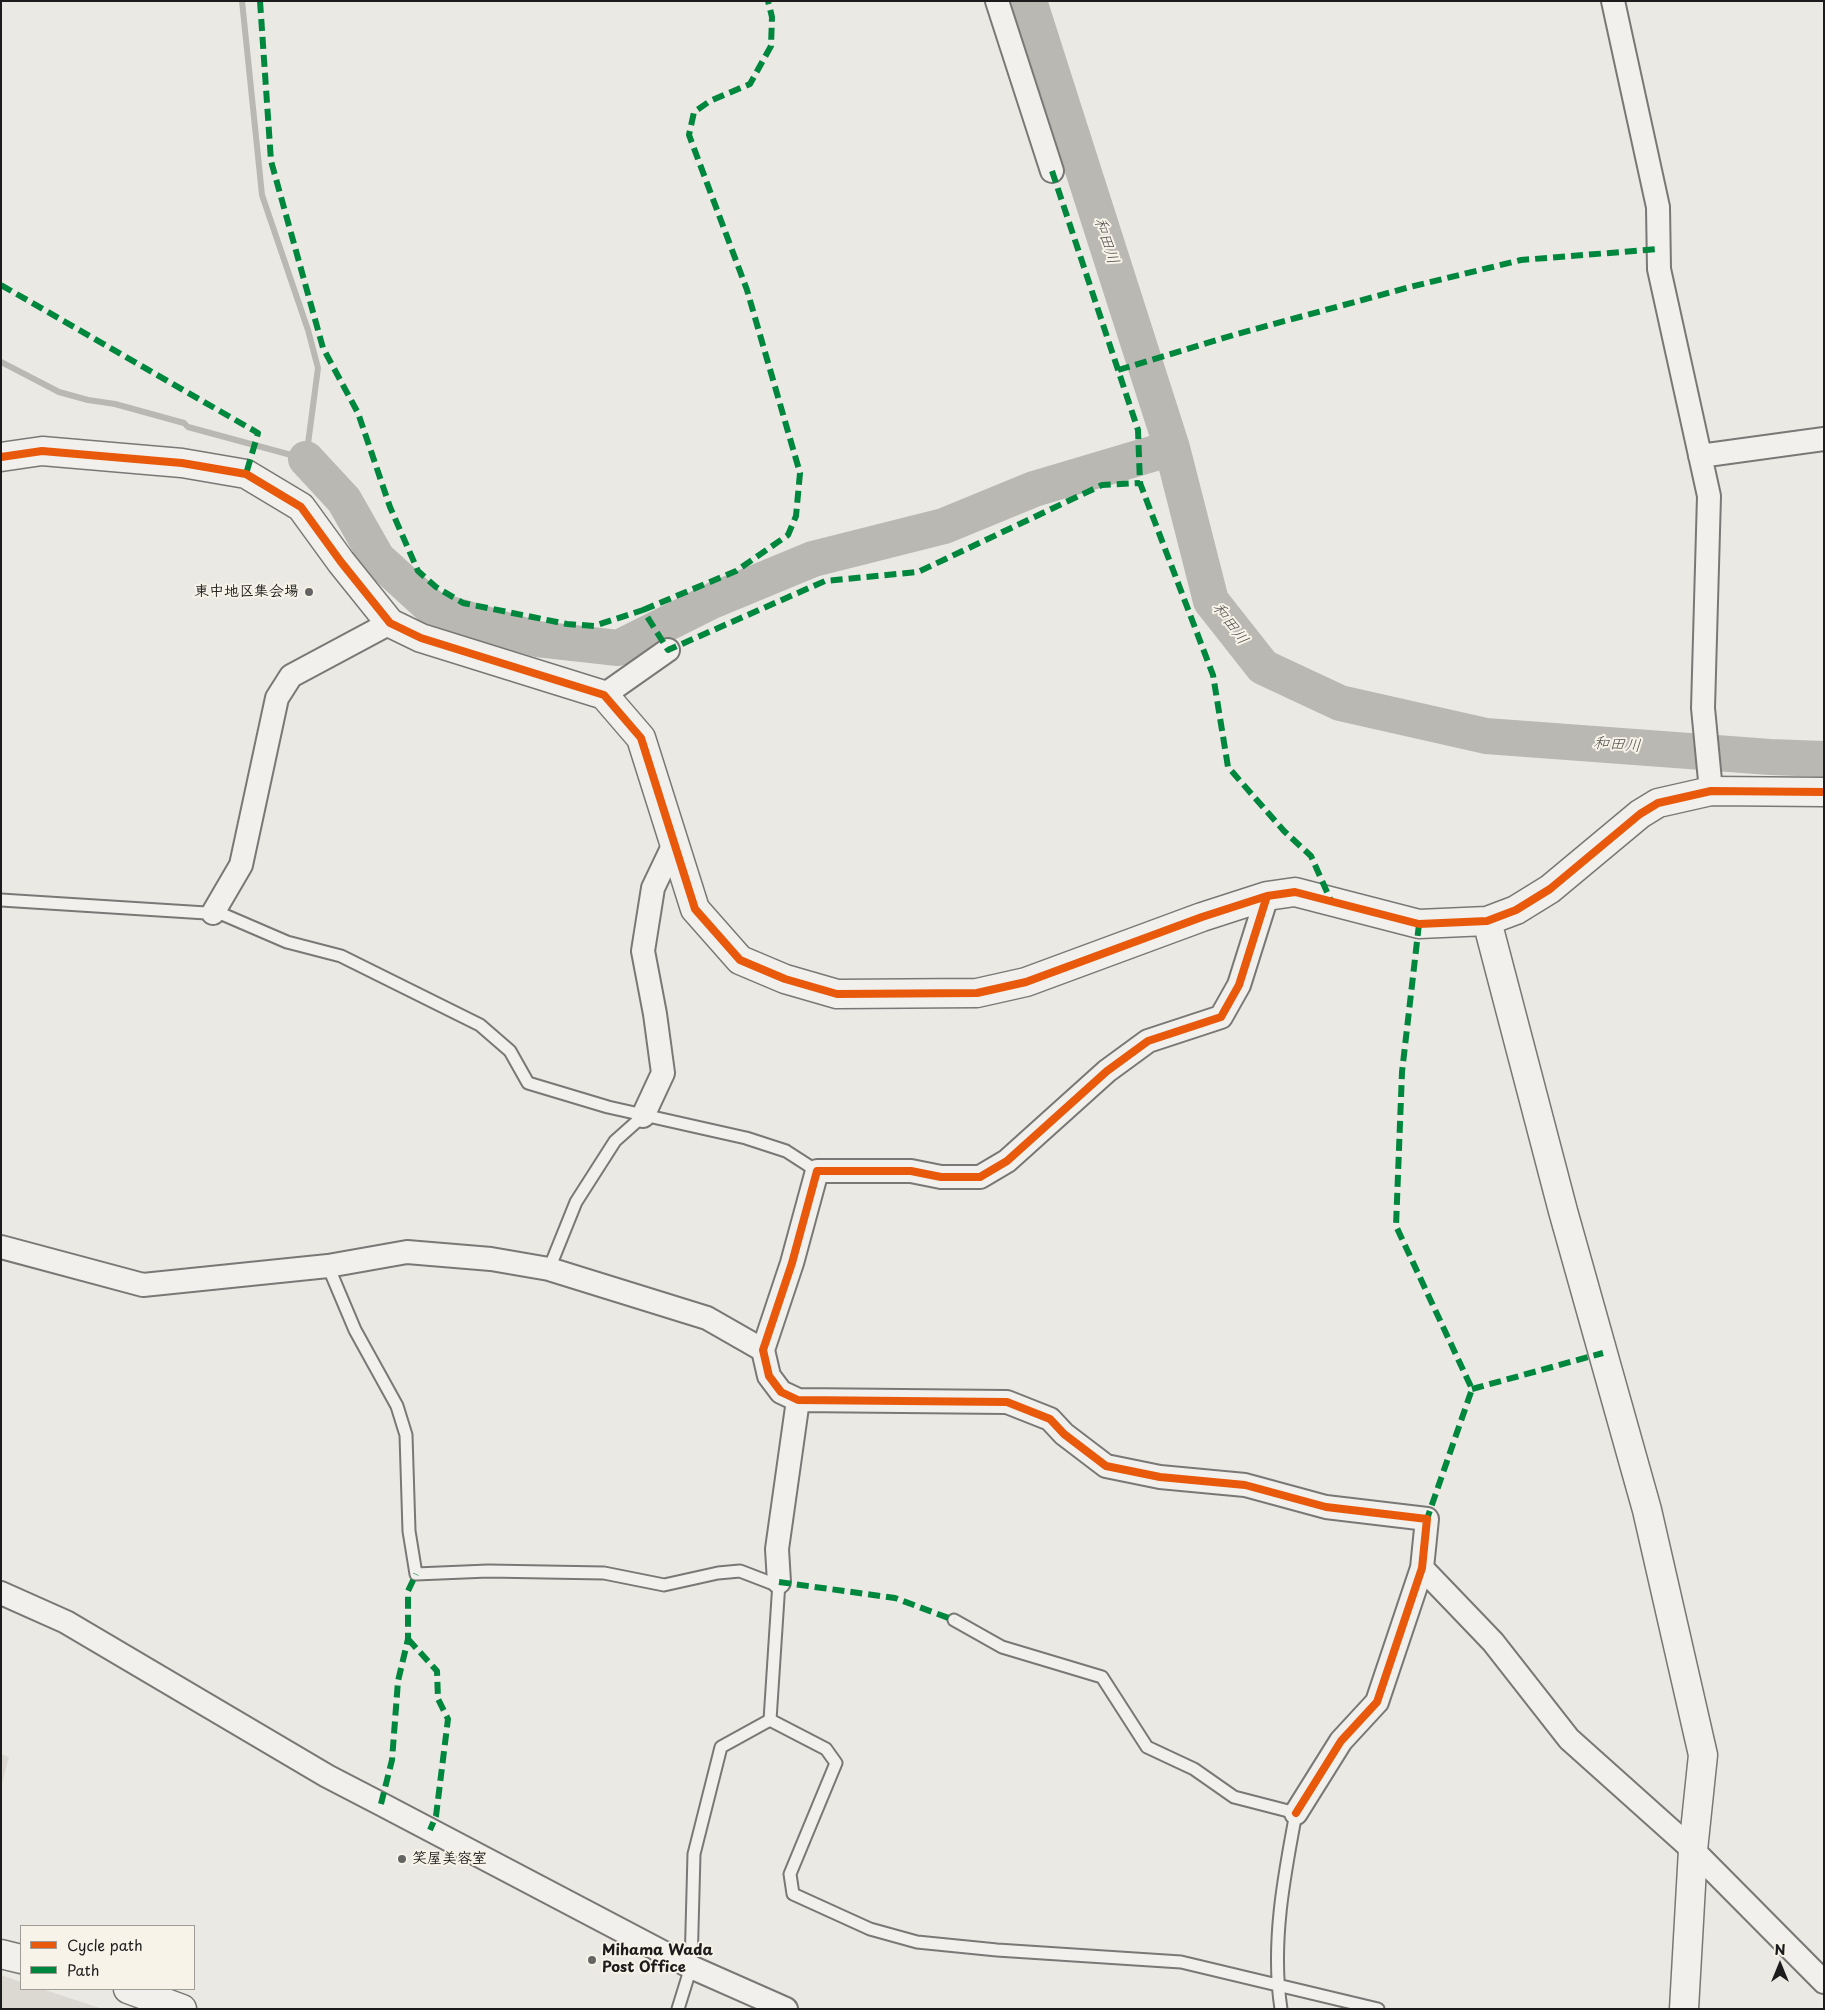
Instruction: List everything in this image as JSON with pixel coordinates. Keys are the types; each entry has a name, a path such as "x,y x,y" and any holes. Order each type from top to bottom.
{"street":[{"path":"997,1 1052,171"},
{"path":"1613,1 1658,207 1659,269 1709,496 1703,708 1711,783"},
{"path":"1700,456 1824,439"},
{"path":"1,457 42,451 182,463 246,474 301,507 341,562 390,623 421,638 604,695 640,738 695,909 740,960 785,979 837,994 977,993 1026,982 1267,896 1295,892 1419,924 1487,920 1516,910 1550,889 1640,814 1658,803 1711,783 1824,792"},
{"path":"213,913 241,865 277,698 291,676 390,623"},
{"path":"604,695 668,650"},
{"path":"643,1116 663,1073 655,1014 643,951 653,888 674,844"},
{"path":"1267,896 1239,984 1221,1017 1148,1041 1107,1071 1007,1161 980,1176 942,1176 911,1171 817,1171 792,1263 763,1350 769,1376 781,1392 798,1400 1007,1402 1050,1419 1064,1434 1106,1466 1160,1478 1246,1485 1326,1507 1427,1519 1422,1568 1377,1702 1341,1741 1296,1813"},
{"path":"1487,920 1563,1211 1647,1510 1703,1755 1693,1850 1684,2009"},
{"path":"1,1247 143,1285 328,1266 407,1252 491,1259 549,1270 707,1318 763,1350"},
{"path":"779,1584 777,1549 798,1400"},
{"path":"1422,1568 1493,1642 1569,1739 1693,1850 1824,1982"},
{"path":"1,1594 66,1622 327,1776 690,1967 786,2009"},
{"path":"1,1954 20,1959"},
{"path":"131,1990 182,2009"}],"lane":[{"path":"1,900 222,914 287,942 341,956 480,1025 510,1051 528,1083 643,1116 746,1138 786,1151 817,1171"},
{"path":"549,1270 576,1202 615,1141 643,1116"},
{"path":"328,1266 355,1330 397,1406 406,1435 409,1531 416,1574 488,1571 604,1573 664,1585 718,1573 740,1571 779,1584 770,1720"},
{"path":"954,1620 1002,1647 1102,1677 1147,1747 1194,1769 1234,1797 1296,1813 1282,1884 1277,1985 1281,2009"},
{"path":"678,2009 690,1967 694,1854 721,1747 770,1720"},
{"path":"770,1720 826,1749 836,1763 790,1874 793,1894 870,1929 917,1942 997,1950 1181,1962 1378,2009"}],"shaded area":[{"path":"1,1754 9,1757 1,1787"},
{"path":"1,1975 20,1982 20,1990 45,1990 103,2009 1,2009"}],"waterway":[{"path":"1,362 59,392 88,400 115,404 184,423 188,427 306,459 318,368 308,330 262,195 242,1"},
{"name":"和田川","path":"1029,1 1172,448 1211,601 1263,667 1340,703 1486,736 1770,757 1824,759"},
{"path":"306,459 344,500 377,558 433,609 537,639 618,648 714,600 813,559 944,526 1034,489 1172,448"}],"marked path":[{"path":"260,1 271,161 323,348 358,413 390,507 418,571 436,587 463,603 567,624 594,626 643,610 668,650 825,581 918,572 1102,485 1140,483"},
{"path":"643,610 736,571 788,535 796,516 800,473 747,290 689,135 694,112 710,101 750,84 771,46 772,17 768,1"},
{"path":"1052,171 1138,430 1140,483 1213,675 1228,767 1284,831 1311,856 1331,901"},
{"path":"1118,370 1237,334 1410,287 1521,260 1659,249"},
{"path":"1,285 258,433 246,474"},
{"path":"1419,924 1402,1072 1396,1226 1472,1389 1427,1519"},
{"path":"1472,1389 1603,1353"},
{"path":"381,1804 392,1760 398,1681 408,1639 408,1591 416,1574"},
{"path":"779,1582 895,1598 954,1620"},
{"path":"408,1639 437,1671 438,1699 448,1719 436,1816 430,1830"}],"cycle path":[{"path":"1,457 42,451 182,463 246,474 301,507 341,562 390,623 421,638 604,695 641,738 695,909 740,960 785,979 837,994 977,993 1026,982 1202,917 1267,896 1295,892 1419,924 1487,921 1516,910 1550,889 1640,814 1658,803 1711,791 1824,792"},
{"path":"1267,896 1239,985 1221,1017 1148,1041 1107,1071 1007,1161 980,1177 941,1177 911,1171 817,1171 792,1263 763,1350 769,1376 781,1392 798,1400 1007,1402 1050,1419 1064,1434 1106,1466 1160,1477 1245,1485 1326,1507 1427,1519 1422,1568 1377,1702 1341,1741 1296,1813"}],"place":[{"name":"東中地区集会場","path":"309,592"},
{"name":"笑屋美容室","path":"402,1859"},
{"name":"Mihama Wada Post Office","path":"592,1960"}]}
